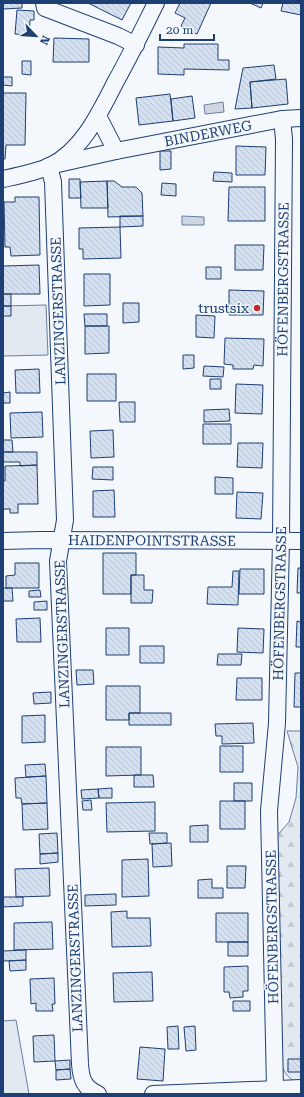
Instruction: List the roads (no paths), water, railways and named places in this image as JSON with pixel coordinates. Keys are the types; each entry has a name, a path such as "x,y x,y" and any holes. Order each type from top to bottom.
{"street":[{"path":"44,3 45,8 118,36 136,45"},
{"path":"50,166 68,154 83,137 98,116 136,45 156,3"},
{"path":"98,116 116,151"},
{"name":"BINDERWEG","path":"3,179 50,166 116,151 282,119 301,118"},
{"name":"HÖFENBERGSTRASSE","path":"275,1088 269,811 277,724 281,540 284,139 282,119"},
{"name":"LANZINGERSTRASSE","path":"50,166 53,182 65,520 58,561 80,1074 84,1085 91,1091 98,1094"},
{"name":"HAIDENPOINTSTRASSE","path":"3,541 301,541"},
{"path":"153,1094 301,1088"}],"place":[{"name":"trustsix","path":"257,308"}]}
